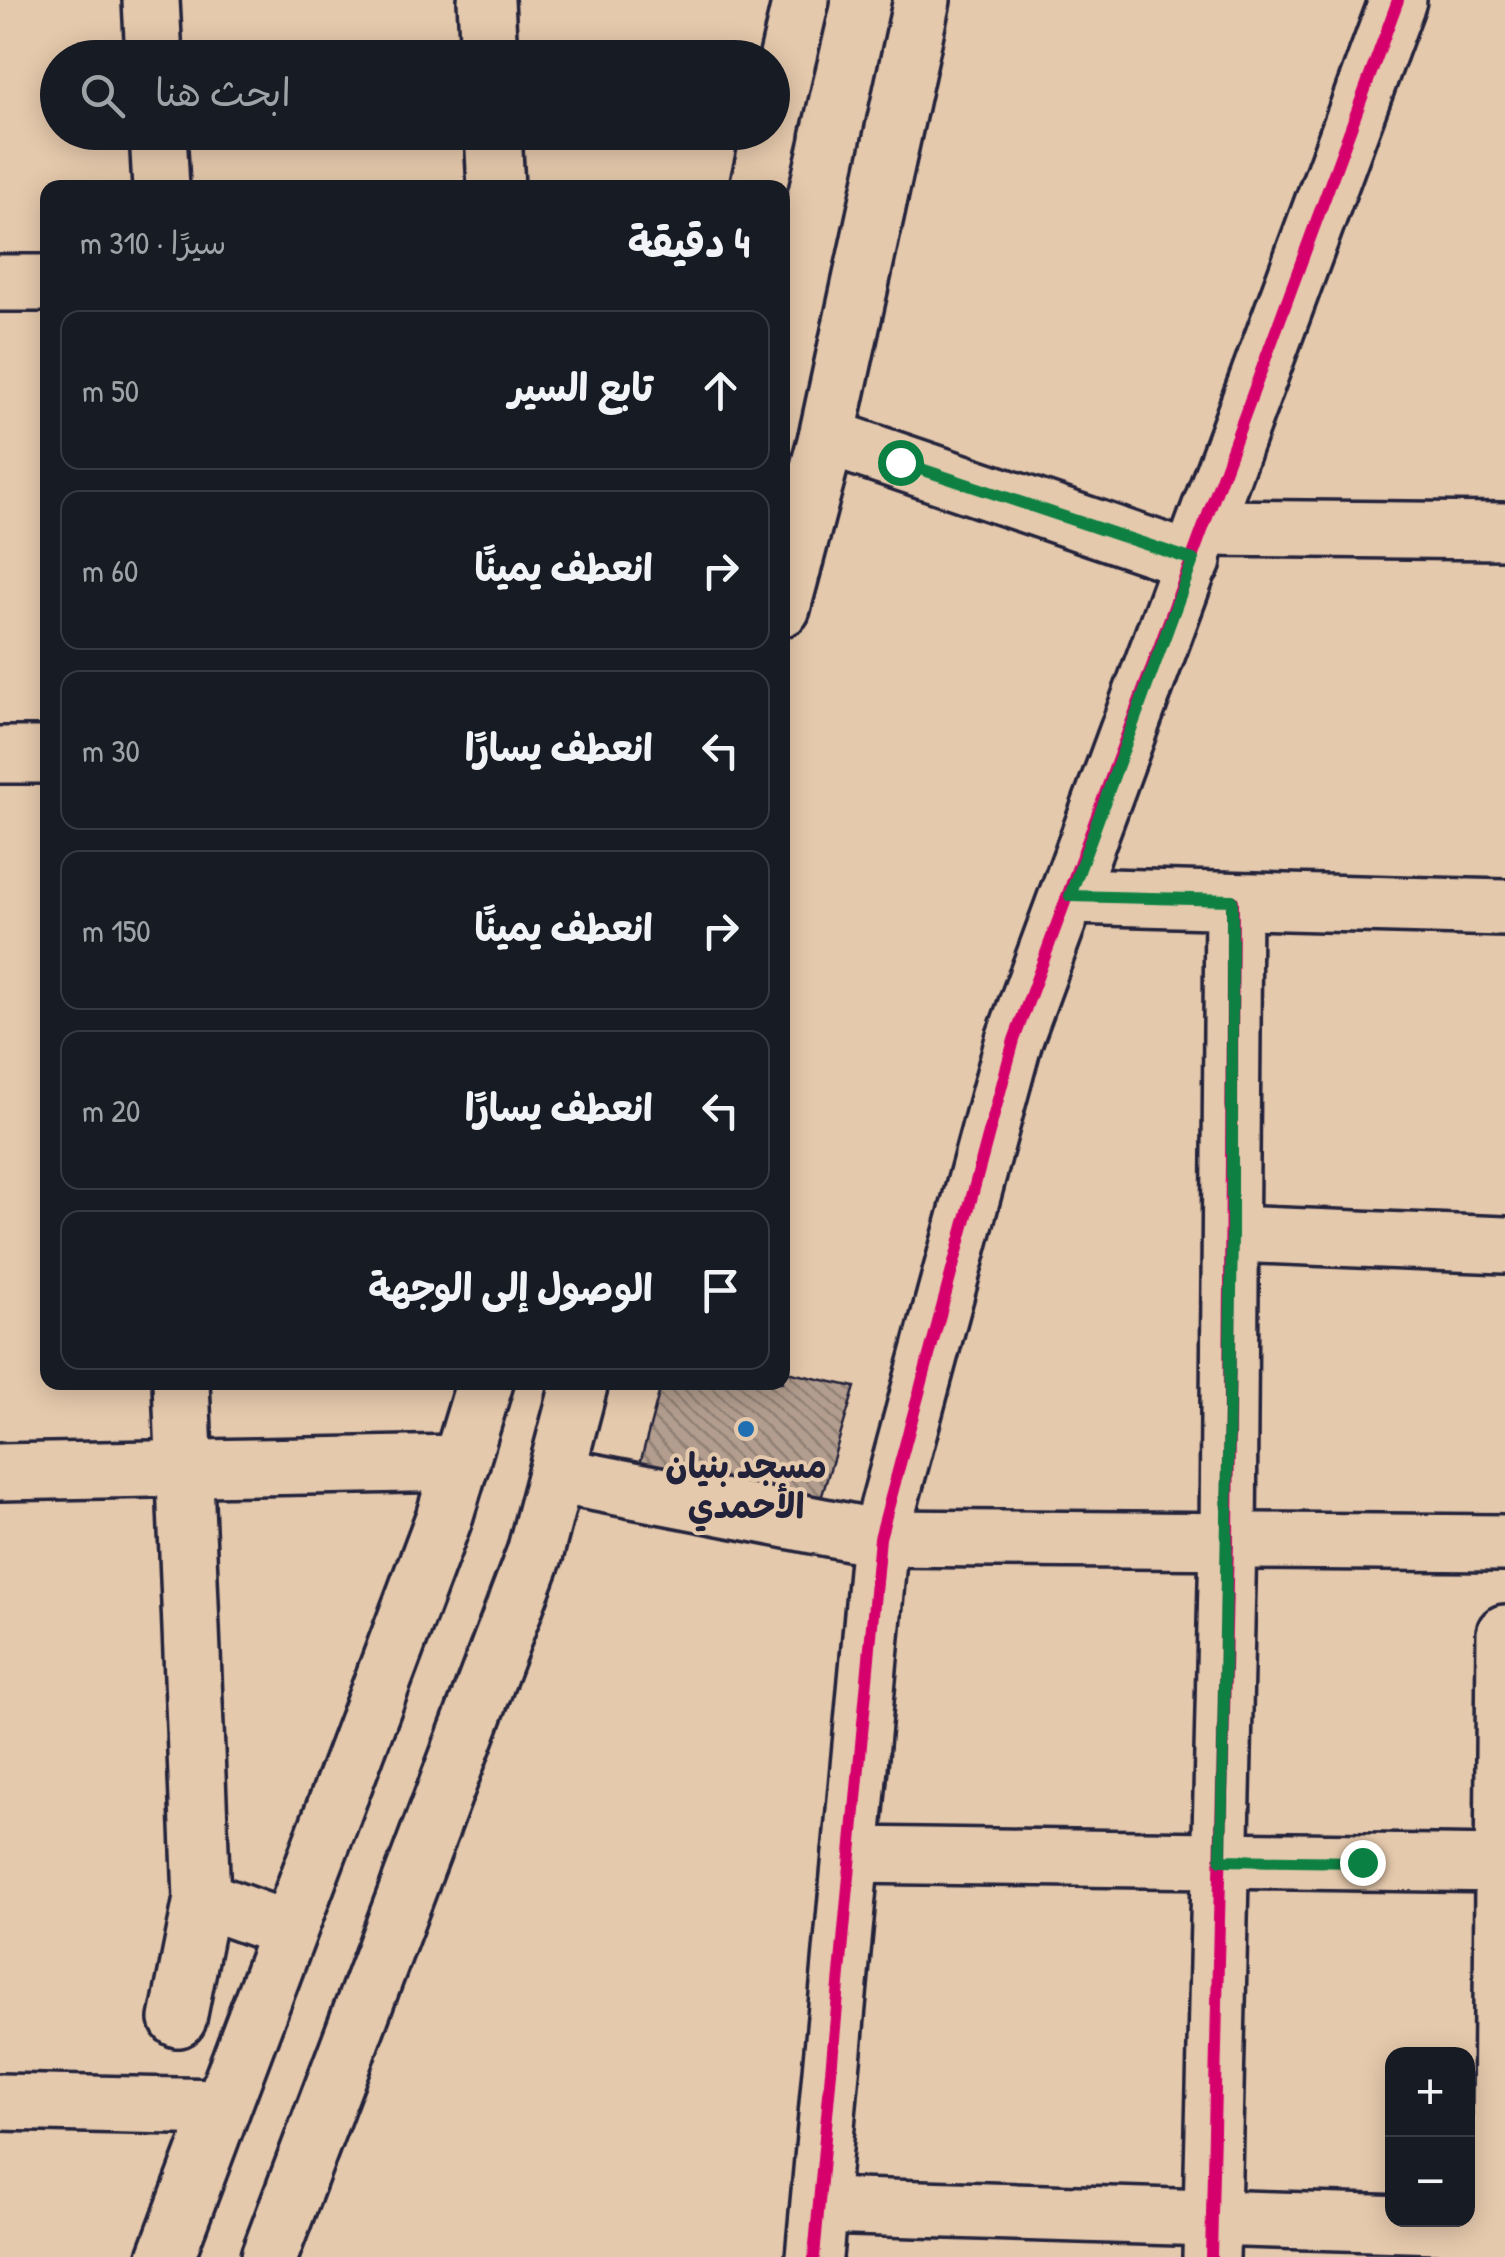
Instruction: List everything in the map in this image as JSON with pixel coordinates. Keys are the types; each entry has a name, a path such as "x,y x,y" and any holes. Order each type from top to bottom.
{"street":[{"path":"151,0 153,40"},
{"path":"486,0 488,40"},
{"path":"790,47 801,0"},
{"path":"790,578 827,437 922,0"},
{"path":"1398,0 1014,1040 880,1538 817,2231 1211,2238 1502,2237 1505,1633"},
{"path":"159,150 161,180"},
{"path":"494,150 496,180"},
{"path":"760,180 767,150"},
{"path":"0,284 40,282"},
{"path":"827,437 1199,544 1505,531"},
{"path":"0,755 40,755"},
{"path":"1070,896 1505,908"},
{"path":"1211,2238 1228,1540 1232,900"},
{"path":"1232,1234 1505,1245"},
{"path":"178,2019 202,1900 181,1390"},
{"path":"166,2257 461,1463 483,1390"},
{"path":"269,2257 535,1553 578,1390"},
{"path":"0,1472 461,1463"},
{"path":"556,1475 880,1538 1505,1542"},
{"path":"852,1855 1504,1864"},
{"path":"202,1900 286,1928"},
{"path":"0,2102 221,2106"}],"building":[{"name":"مسجد بنيان الأحمدي","path":"790,1373 855,1387 820,1502 737,1478 730,1493 638,1471 660,1390 790,1390"}],"cycle path":[{"path":"814,2257 880,1538 1014,1040 1398,0"},
{"path":"1211,2257 1228,1541 1233,901"}],"place":[{"name":"مسجد بنيان الأحمدي","path":"746,1429"}],"route":[{"path":"900,462 1193,560 1070,896 1232,900 1232,1234 1221,1860 1362,1862"}]}
